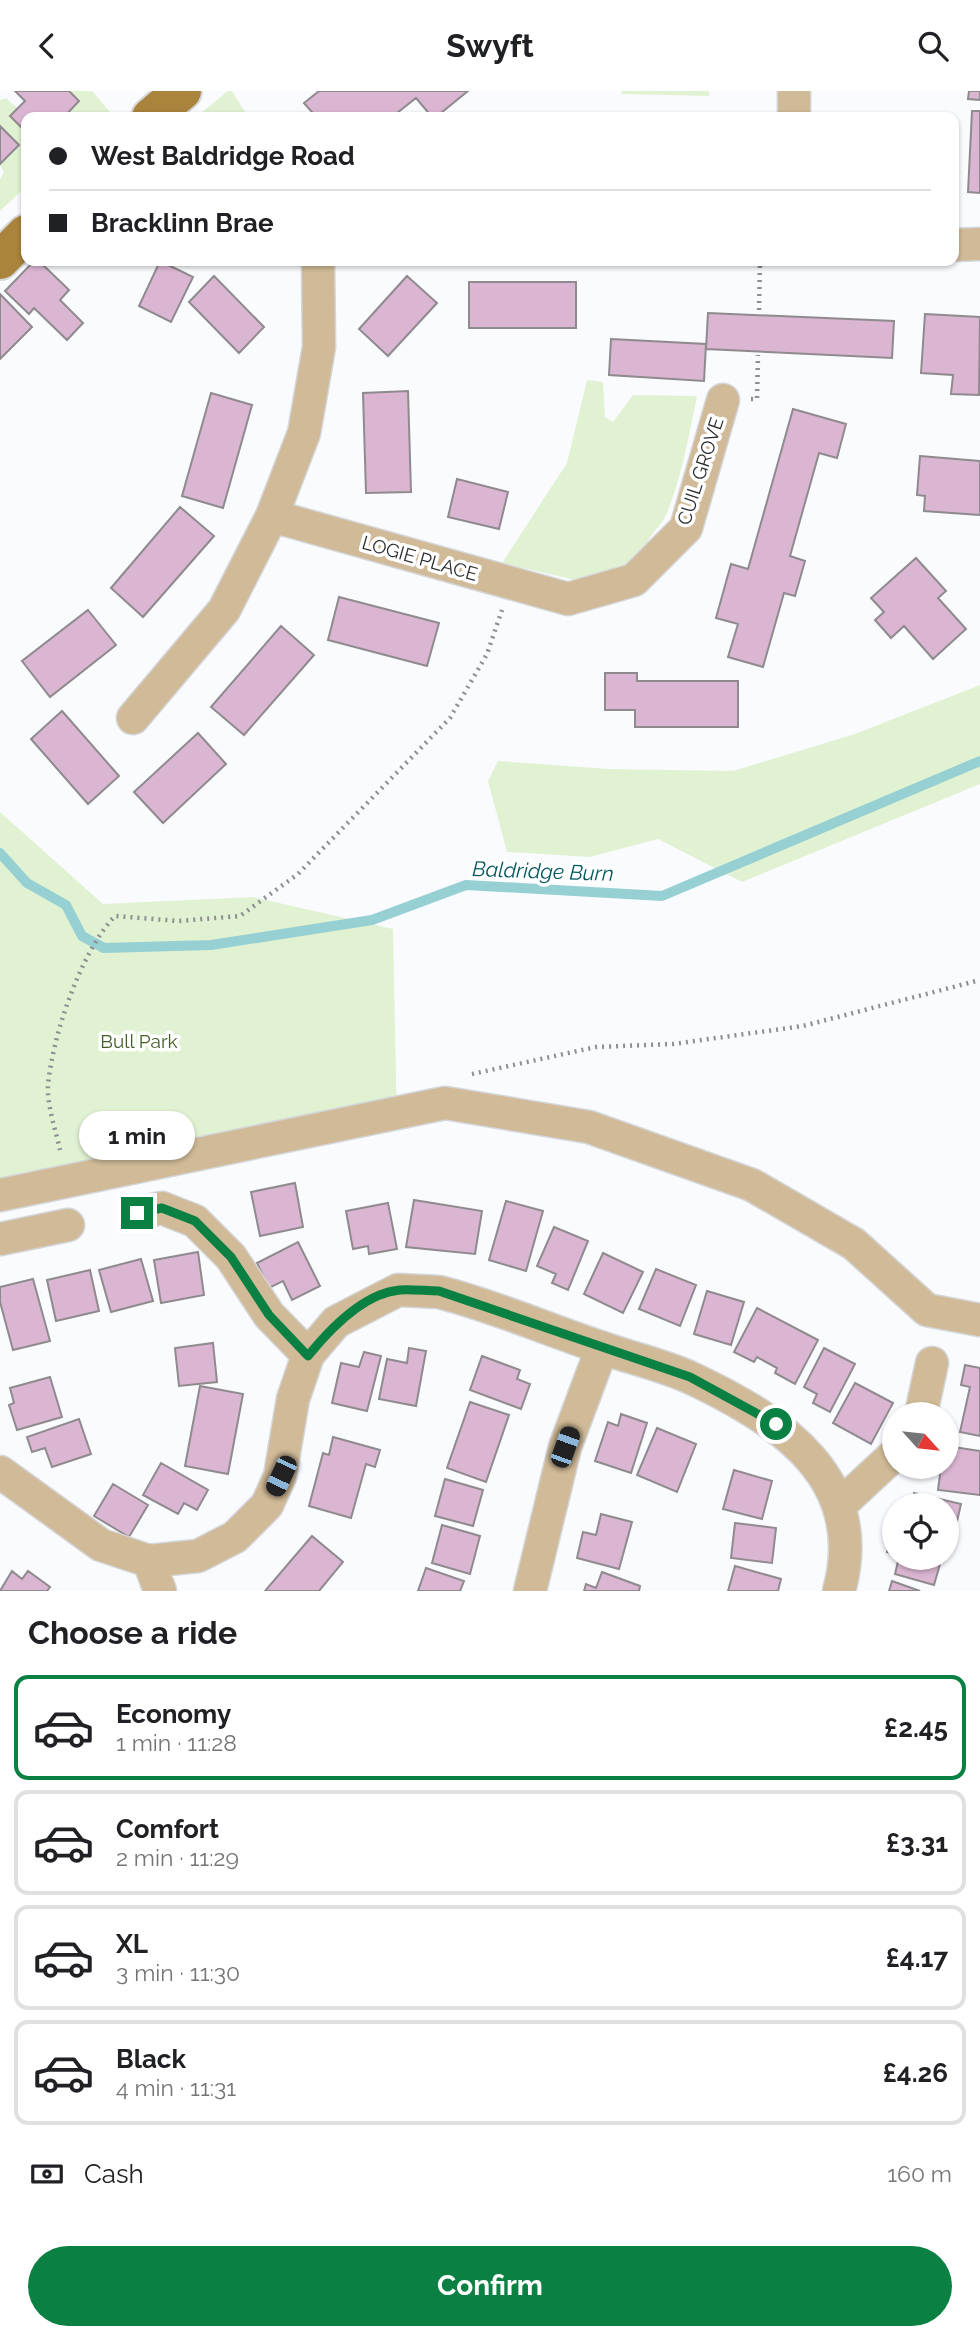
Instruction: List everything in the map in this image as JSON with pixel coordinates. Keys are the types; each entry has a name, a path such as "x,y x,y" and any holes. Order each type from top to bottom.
{"main road":[{"path":"157,112 182,91"},
{"path":"0,260 21,240"}],"street":[{"path":"794,91 794,112"},
{"path":"959,245 980,244"},
{"path":"134,718 224,610 272,516 304,433 318,347 318,266"},
{"name":"CUIL GROVE","path":"568,599 634,580 686,528 723,400"},
{"name":"LOGIE PLACE","path":"272,516 568,599"},
{"path":"0,1195 445,1103 589,1127 752,1185 854,1244 927,1310 980,1320"},
{"path":"137,1213 162,1208 195,1221 231,1257 269,1315 308,1356"},
{"path":"0,1239 68,1225"},
{"path":"0,1472 101,1545 149,1561 198,1556 235,1537 267,1505 281,1476 293,1399 308,1356 336,1322 398,1290 439,1291 690,1377 776,1424 829,1478 845,1520 846,1565 839,1591"},
{"path":"530,1591 565,1447 602,1348"},
{"path":"924,1402 932,1363"},
{"path":"839,1506 882,1466"},
{"path":"149,1561 160,1591"}],"path":[{"path":"759,310 760,266"},
{"path":"66,1181 48,1088 62,1017 103,929 115,916 179,921 240,916 298,874 450,719 487,653 512,583"},
{"path":"445,1103 472,1074 596,1048 673,1044 803,1026 980,980"}],"green space":[{"path":"69,91 92,91 110,112 69,112 79,101"},
{"path":"228,91 232,91 245,112 202,112"},
{"path":"622,91 709,91 709,96 621,94"},
{"path":"6,98 18,109 11,117 21,127 21,192 0,211 0,179 4,173 0,164 19,145 0,126 0,100"},
{"path":"587,380 603,382 605,417 613,422 633,395 697,396 677,485 667,513 649,539 646,561 599,578 575,580 502,563 567,463"},
{"path":"980,685 980,784 742,882 658,839 590,857 507,852 488,781 498,761 609,769 733,771 855,734"},
{"name":"Bull Park","path":"0,812 103,904 253,897 393,929 397,1128 0,1213"}],"building":[{"path":"15,91 69,91 79,101 69,112 21,112 21,127 10,116 25,101"},
{"path":"319,91 468,91 442,112 428,112 416,98 398,112 312,112 304,103"},
{"path":"969,91 980,91 980,100 968,99"},
{"path":"972,111 980,111 980,193 968,192"},
{"path":"0,126 19,145 0,164"},
{"path":"29,266 44,266 69,290 60,300 83,323 67,340 34,308 29,314 5,291"},
{"path":"158,266 170,266 193,277 171,322 139,306"},
{"path":"214,276 264,327 239,353 189,302"},
{"path":"407,276 437,303 388,356 359,329"},
{"path":"469,282 576,282 576,328 469,328"},
{"path":"0,294 32,327 0,359"},
{"path":"708,313 894,321 892,358 706,349"},
{"path":"925,314 980,317 979,395 951,394 953,375 921,373"},
{"path":"611,339 706,344 704,381 609,375"},
{"path":"408,391 411,492 366,493 363,393"},
{"path":"211,393 252,405 223,508 182,496"},
{"path":"793,409 846,424 837,458 819,453 790,556 805,561 795,596 784,593 763,667 728,657 738,624 716,618 731,564 748,569"},
{"path":"920,456 980,461 980,515 924,511 925,496 917,495"},
{"path":"457,479 508,492 499,529 448,517"},
{"path":"180,507 214,536 143,617 111,588"},
{"path":"916,558 946,591 938,598 966,629 933,659 904,626 891,638 875,620 884,612 871,598"},
{"path":"339,597 439,623 427,666 328,640"},
{"path":"88,610 116,645 50,697 22,661"},
{"path":"281,626 314,655 244,735 211,707"},
{"path":"605,673 637,673 637,681 738,681 738,727 635,727 635,710 605,710"},
{"path":"62,711 119,776 88,804 31,739"},
{"path":"198,733 226,764 163,823 134,792"},
{"path":"295,1183 303,1227 260,1236 251,1192"},
{"path":"414,1200 482,1211 475,1254 406,1247"},
{"path":"506,1201 543,1211 526,1271 489,1260"},
{"path":"388,1203 397,1249 369,1254 368,1246 353,1249 346,1211"},
{"path":"554,1227 588,1241 568,1290 552,1283 556,1274 537,1266"},
{"path":"298,1242 320,1286 292,1300 283,1281 269,1288 257,1263"},
{"path":"198,1252 204,1295 161,1303 154,1260"},
{"path":"603,1253 643,1272 623,1313 584,1294"},
{"path":"141,1259 153,1301 111,1312 99,1270"},
{"path":"656,1269 696,1285 680,1326 639,1309"},
{"path":"90,1270 99,1311 56,1321 47,1280"},
{"path":"33,1279 50,1341 13,1350 0,1302 0,1287"},
{"path":"707,1291 744,1302 731,1345 694,1334"},
{"path":"757,1308 818,1340 795,1384 775,1373 777,1368 757,1357 754,1362 734,1352"},
{"path":"213,1343 217,1382 179,1386 175,1348"},
{"path":"409,1348 426,1351 416,1406 379,1399 387,1359 407,1363"},
{"path":"824,1348 855,1364 830,1412 813,1403 817,1394 804,1387"},
{"path":"364,1352 381,1356 367,1411 332,1403 341,1363 359,1367"},
{"path":"482,1356 520,1370 517,1379 530,1384 521,1409 470,1390"},
{"path":"965,1365 980,1368 980,1436 960,1432 970,1387 961,1385"},
{"path":"50,1377 62,1417 17,1430 9,1405 14,1403 10,1388"},
{"path":"855,1383 891,1402 882,1402 882,1424 871,1444 833,1423"},
{"path":"200,1386 243,1394 228,1474 185,1466"},
{"path":"470,1402 509,1415 486,1482 447,1468"},
{"path":"621,1414 647,1423 631,1473 595,1461 608,1422 618,1426"},
{"path":"79,1419 91,1454 52,1467 45,1448 32,1452 27,1437"},
{"path":"657,1428 696,1444 677,1492 637,1475"},
{"path":"333,1437 380,1450 375,1467 366,1464 351,1518 309,1506 323,1453 329,1455"},
{"path":"959,1448 980,1451 980,1495 938,1490 939,1479 959,1479"},
{"path":"161,1463 208,1490 197,1510 184,1503 178,1514 143,1495"},
{"path":"734,1470 772,1481 762,1519 723,1509"},
{"path":"445,1479 483,1490 473,1526 435,1516"},
{"path":"113,1484 148,1505 129,1537 94,1516"},
{"path":"601,1514 632,1522 619,1569 577,1558 583,1532 596,1535"},
{"path":"735,1523 776,1528 772,1563 731,1558"},
{"path":"442,1525 480,1536 470,1574 432,1563"},
{"path":"312,1536 343,1562 319,1591 265,1591"},
{"path":"735,1566 781,1579 778,1591 728,1591"},
{"path":"426,1568 464,1581 460,1591 418,1591"},
{"path":"896,1570 938,1570 934,1585 895,1574"},
{"path":"12,1571 22,1579 28,1571 50,1587 47,1591 0,1591"},
{"path":"602,1572 640,1586 639,1591 584,1591 586,1584 596,1588"},
{"path":"892,1581 920,1591 889,1591"}],"waterway":[{"name":"Baldridge Burn","path":"0,853 27,883 66,905 82,936 104,948 211,945 372,920 466,885 662,896 980,761"}],"route":[{"path":"137,1213 162,1208 195,1221 231,1257 269,1315 308,1356 336,1322 369,1302 398,1290 439,1291 690,1377 776,1424"}]}
